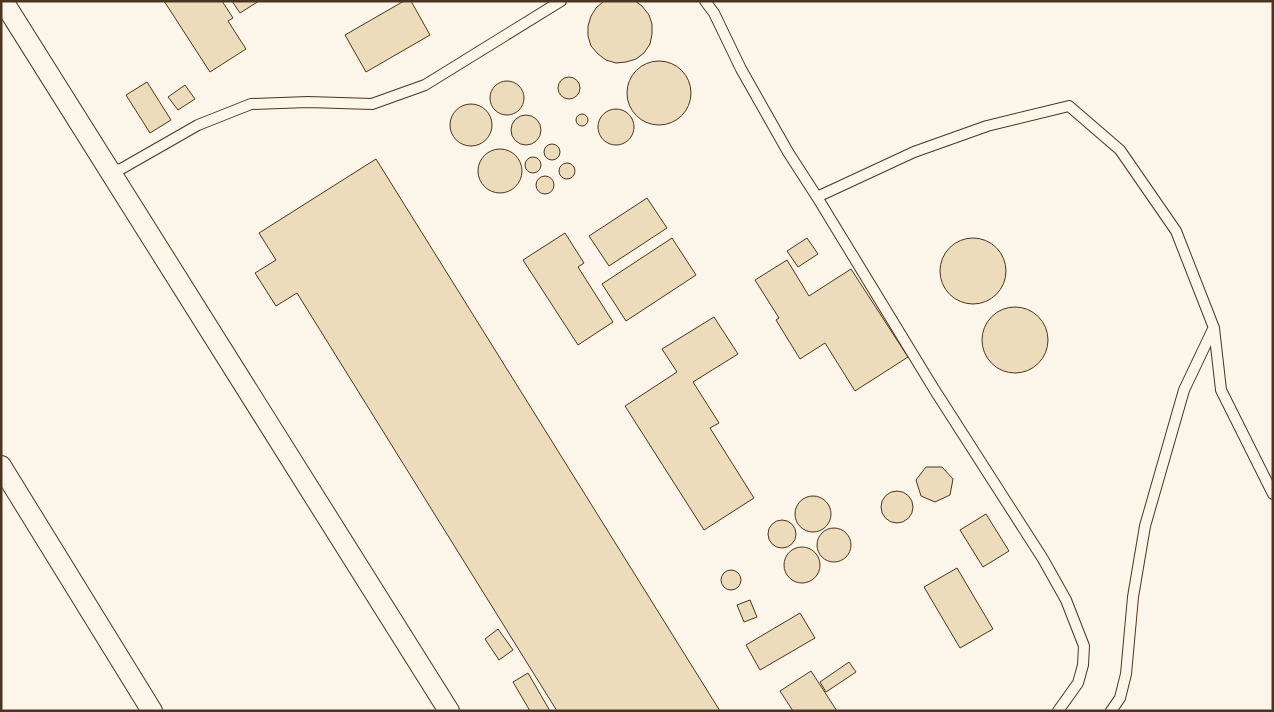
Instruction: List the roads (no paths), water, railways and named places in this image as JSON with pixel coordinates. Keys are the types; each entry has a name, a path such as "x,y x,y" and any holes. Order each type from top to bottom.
{"street":[{"path":"4,1 449,711"},
{"path":"1,466 152,711"}],"lane":[{"path":"110,171 122,169 198,125 251,104 308,102 372,104 425,85 561,1"},
{"path":"705,1 714,13 741,69 788,152 817,196 934,389 1043,559 1066,600 1084,646 1083,665 1078,683 1058,711"},
{"path":"817,196 914,152 987,126 1069,106 1120,150 1176,231 1214,328 1221,390 1273,494"},
{"path":"1111,711 1120,698 1126,674 1133,597 1145,526 1184,390 1214,328"}]}
